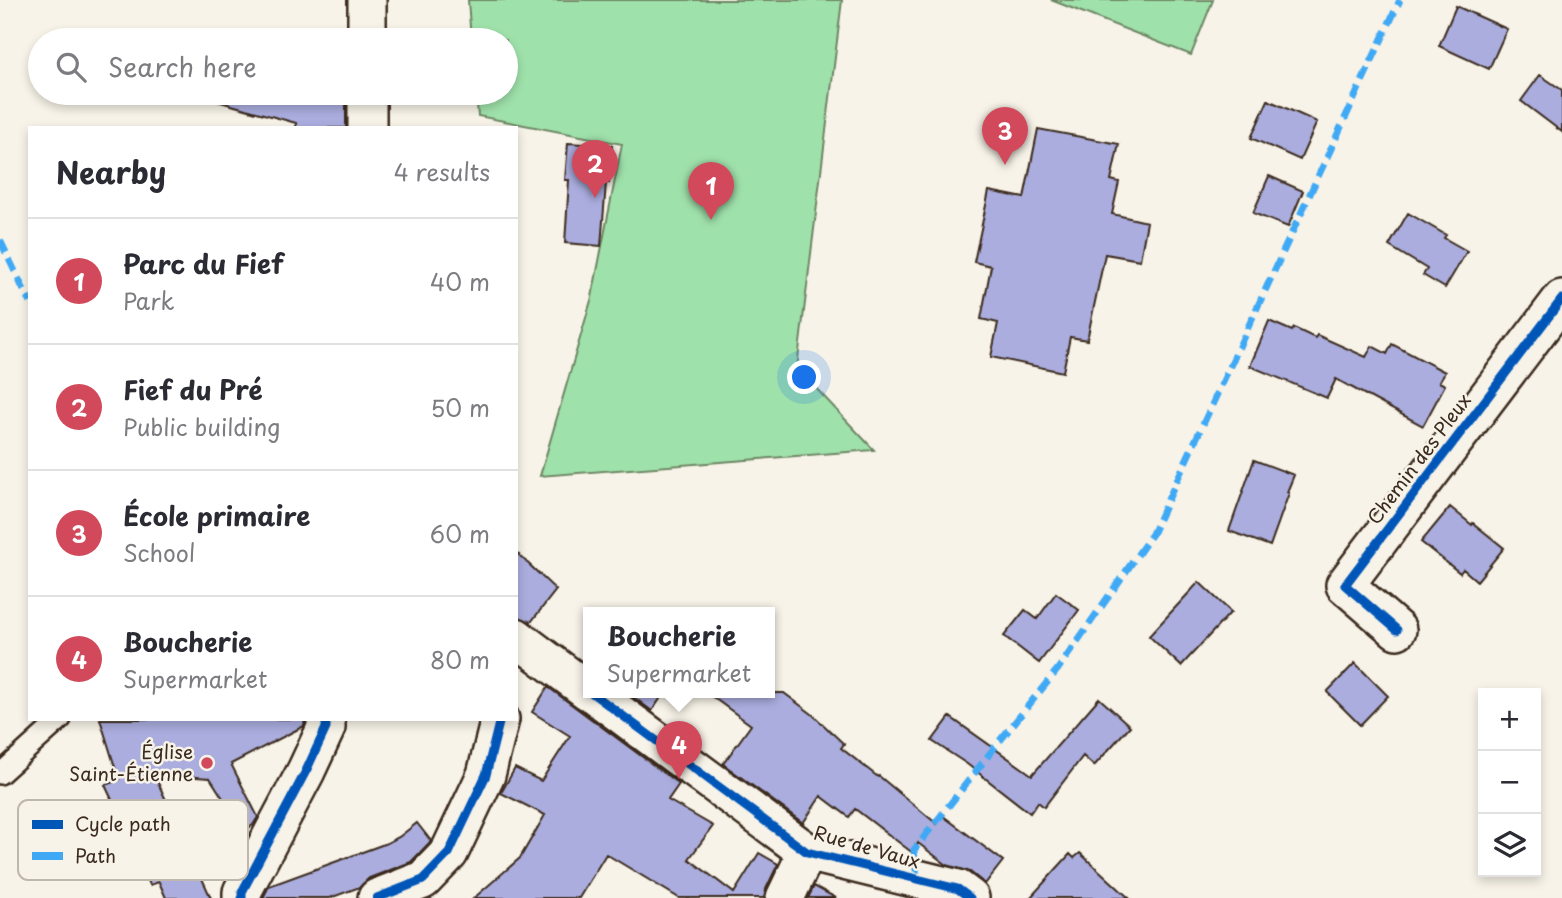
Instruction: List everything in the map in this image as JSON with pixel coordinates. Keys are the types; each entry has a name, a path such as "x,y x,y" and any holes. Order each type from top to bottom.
{"street":[{"path":"367,0 367,28"},
{"path":"367,105 367,126"},
{"name":"Chemin des Pleux","path":"1397,630 1345,585 1562,299"},
{"name":"Rue de Vaux","path":"521,651 583,688"},
{"name":"Rue de Vaux","path":"598,698 807,852 958,889 970,898"},
{"path":"377,898 423,880 449,853 486,775 500,721"},
{"path":"242,898 242,892 332,722"},
{"path":"785,898 807,852"}],"lane":[{"path":"0,774 59,721"}],"green space":[{"path":"468,0 842,0 797,368 874,450 540,476 592,297 622,144 478,116 477,105 518,105 518,28 470,28"},
{"path":"1051,0 1213,0 1191,55"}],"building":[{"path":"1456,6 1507,29 1489,69 1439,46"},
{"path":"1540,75 1562,90 1562,132 1521,101"},
{"path":"1268,100 1317,122 1300,160 1251,138"},
{"path":"231,105 346,105 346,126 296,126 296,123"},
{"path":"1038,129 1119,144 1111,180 1119,182 1112,214 1147,222 1140,260 1105,254 1087,340 1070,337 1063,372 991,357 998,323 981,319 991,266 974,262 989,191 1024,198"},
{"path":"568,143 612,146 601,246 565,243 569,180 565,180"},
{"path":"1269,176 1303,191 1288,227 1253,213"},
{"path":"1408,213 1467,251 1445,288 1423,275 1427,269 1389,246"},
{"path":"1269,321 1292,331 1294,328 1315,338 1317,335 1366,357 1372,346 1387,354 1392,344 1445,372 1439,382 1445,385 1423,426 1336,379 1327,398 1250,366"},
{"path":"1254,460 1294,475 1270,546 1229,531"},
{"path":"1450,507 1504,548 1477,581 1463,569 1460,573 1421,542"},
{"path":"518,554 556,590 531,622 518,617"},
{"path":"1199,582 1231,612 1181,666 1149,636"},
{"path":"1056,593 1079,610 1039,663 1004,636 1025,610 1037,619"},
{"path":"1355,663 1388,696 1360,725 1327,692"},
{"path":"548,687 679,784 668,800 713,826 689,859 734,893 759,853 778,864 764,898 679,898 606,854 579,898 474,898 520,858 545,815 501,793 515,768 541,781 570,736 532,712"},
{"path":"775,693 784,693 812,714 844,744 841,748 937,824 943,816 1003,861 985,884 970,872 947,865 918,843 914,854 855,809 849,817 821,796 803,823 723,764 751,725 714,698 775,698"},
{"path":"635,698 661,698 652,711"},
{"path":"1099,698 1130,726 1094,766 1083,756 1044,807 1038,802 1030,813 967,764 932,741 950,717 1032,775"},
{"path":"101,721 305,721 304,726 231,764 258,817 248,828 248,800 224,800 210,778 154,774 166,800 112,800 105,785 119,780"},
{"path":"417,823 431,841 411,862 369,878 360,887 330,898 263,898 269,886 387,843"},
{"path":"1080,853 1129,898 1030,898 1070,854 1074,858"},
{"path":"148,880 203,880 211,898 166,898 159,882 150,885"},
{"path":"814,886 836,898 808,898"}],"marked path":[{"path":"917,879 914,850 1058,669 1152,534 1400,0"},
{"path":"0,240 28,299"}],"cycle path":[{"path":"1397,630 1345,585 1562,299"},
{"path":"599,698 807,852 958,889 970,898"},
{"path":"242,898 242,892 306,771 326,728 326,721"},
{"path":"377,898 423,880 449,853 486,775 500,721"}],"place":[{"name":"École primaire","path":"1005,165"},
{"name":"Fief du Pré","path":"595,198"},
{"name":"Parc du Fief","path":"711,220"},
{"name":"Église Saint-Étienne","path":"207,763"},
{"name":"Boucherie","path":"679,779"}]}
